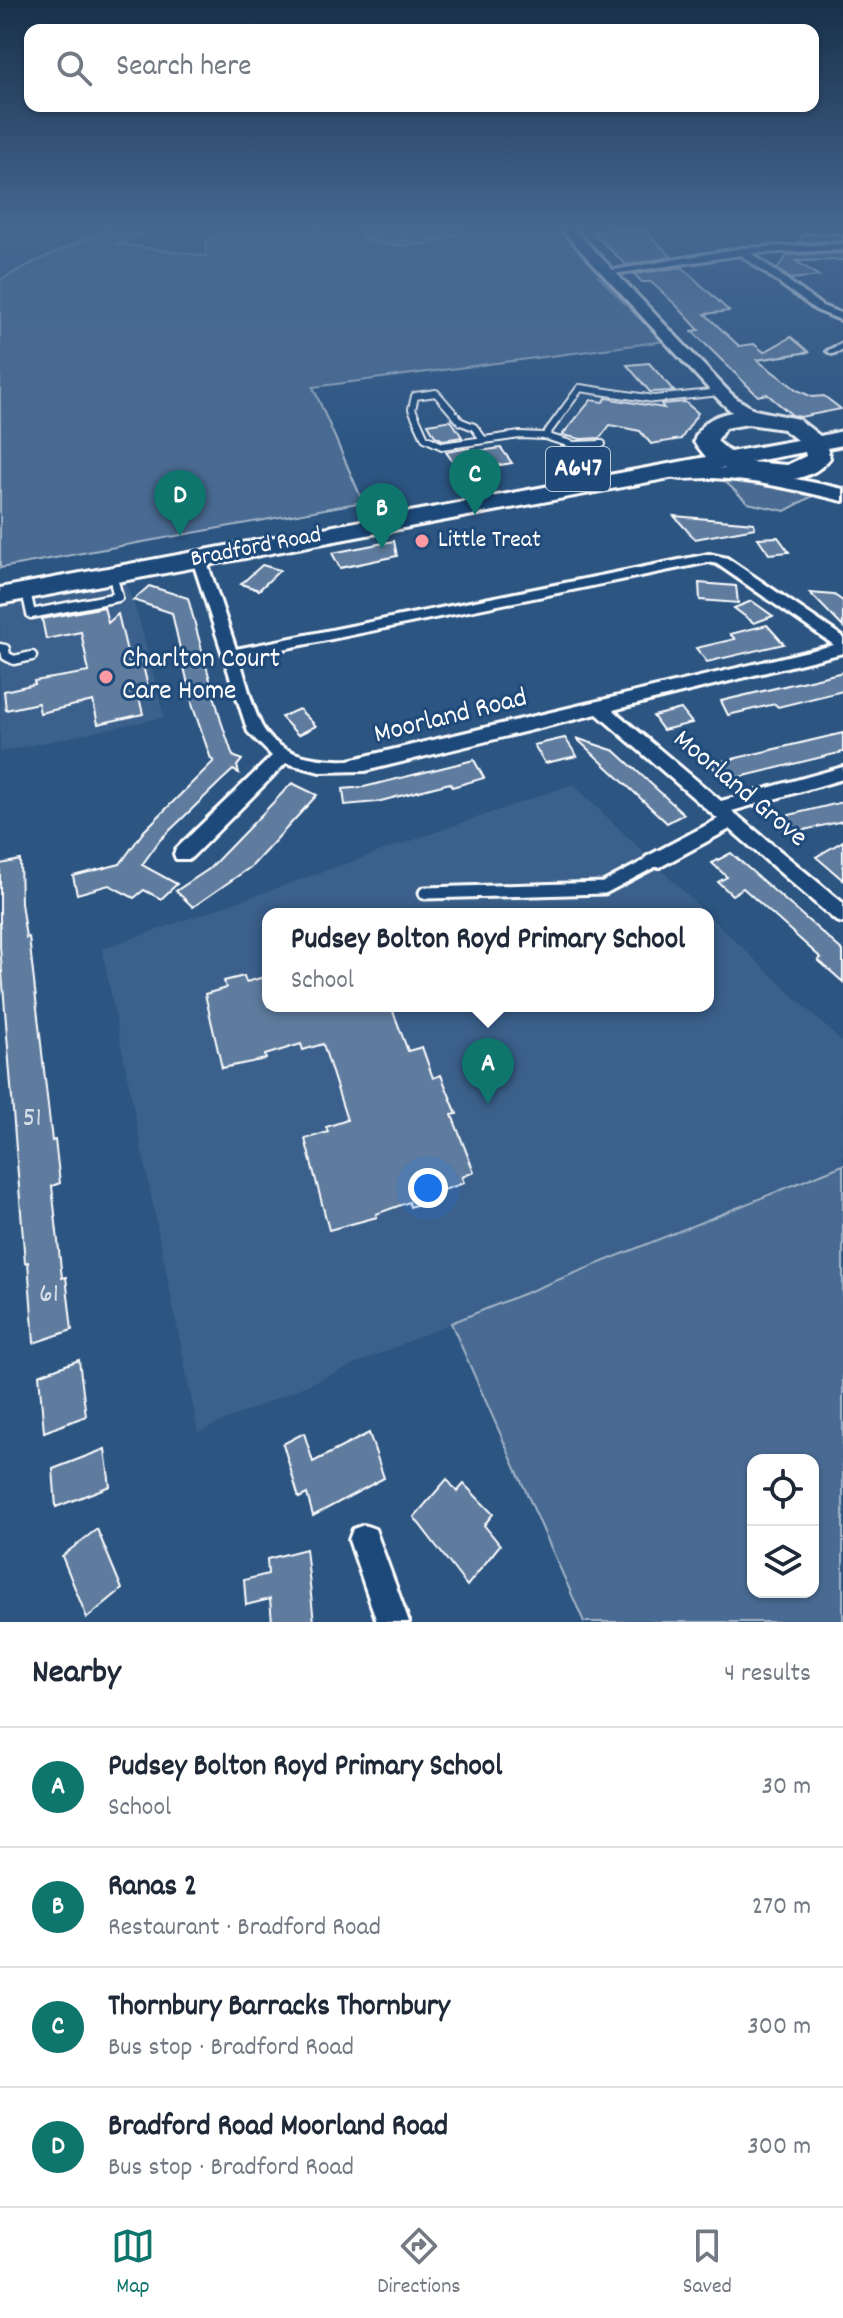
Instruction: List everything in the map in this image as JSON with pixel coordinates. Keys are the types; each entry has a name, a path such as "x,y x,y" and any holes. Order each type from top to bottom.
{"highway":[{"path":"755,417 790,424 811,444 803,468 788,471 747,469 715,444 728,419 755,417"},
{"name":"Bradford Road","path":"811,444 843,424"},
{"name":"Bradford Road","path":"0,579 715,444 811,444 843,438"},
{"name":"Bradford Road","path":"13,594 640,475 715,444"}],"street":[{"path":"639,306 737,408 755,417"},
{"path":"816,306 843,318"},
{"path":"715,444 723,394"},
{"path":"811,444 843,492"},
{"path":"640,475 714,471 843,492"},
{"path":"788,471 843,492"},
{"path":"231,655 709,558 722,561 843,646"},
{"name":"Moorland Road","path":"199,559 256,732 267,745 283,755 318,766 365,765 843,646"},
{"name":"Moorland Grove","path":"600,708 843,915"},
{"path":"183,854 283,755"},
{"path":"653,862 724,814 843,773"},
{"path":"364,1540 393,1622"}],"lane":[{"path":"545,436 580,388 654,399 723,394"},
{"path":"483,439 474,427 461,422 436,393 415,396 412,409 425,438 442,446 520,435 545,436 574,445 602,444"},
{"path":"0,648 5,649 6,656 14,660 32,656"},
{"path":"425,893 604,888 653,862"}],"shaded area":[{"path":"0,306 627,306 644,323 652,320 673,340 313,387 363,502 0,568"},
{"path":"714,471 824,490 785,511 748,503"},
{"path":"127,572 127,585 164,717 0,752 0,596"},
{"path":"573,784 701,908 262,908 262,1012 714,1012 714,921 843,1043 843,1165 451,1323 198,1432 102,949"},
{"path":"843,1165 843,1622 584,1622 451,1323"}],"building":[{"path":"677,306 723,306 729,311 705,314 739,346 754,344 764,352 791,337 809,352 757,360 797,390 812,397 824,396 841,409 800,417 792,415 767,394 758,396 692,331 699,330"},
{"path":"649,363 674,391 650,392 627,365"},
{"path":"606,398 664,408 661,404 685,402 698,413 681,439 651,444 640,431 610,425 600,438 581,439 562,435 591,400 603,402"},
{"path":"451,420 462,437 443,440 435,436 428,424"},
{"path":"469,448 472,452 501,448 512,463 460,472 446,452"},
{"path":"674,516 754,523 755,528 695,539"},
{"path":"778,537 789,552 769,554 758,538"},
{"path":"394,541 397,556 340,568 332,553"},
{"path":"262,565 280,570 259,590 241,584"},
{"path":"699,583 736,586 738,603 700,600"},
{"path":"149,586 188,598 221,721 233,756 242,760 237,766 239,773 233,770 221,781 160,840 142,865 177,884 161,899 144,890 134,898 109,885 77,894 73,876 120,864 144,831 214,761 193,707 172,613 133,600"},
{"path":"810,593 834,595 843,601 843,627"},
{"path":"752,601 773,616 754,623 734,608"},
{"name":"Charlton Court Care Home","path":"104,607 108,623 118,614 130,664 142,661 148,687 137,689 143,714 98,724 93,701 40,713 38,703 6,710 4,691 35,684 34,681 89,672 81,632 46,639 42,619"},
{"path":"767,625 784,644 707,662 696,648 735,639 730,634"},
{"path":"843,672 843,691 778,707 775,704 728,715 721,701"},
{"path":"299,709 316,726 298,735 281,717"},
{"path":"681,709 692,723 663,730 653,716"},
{"path":"843,733 843,752 723,781 711,764"},
{"path":"565,738 577,756 545,763 534,745"},
{"path":"576,738 615,751 684,814 667,823"},
{"path":"474,760 484,778 452,787 450,783 377,802 345,805 343,789 364,787"},
{"path":"292,783 317,795 252,866 193,907 176,891 209,869"},
{"path":"843,802 843,821 787,834 781,826 781,817"},
{"path":"843,841 843,880 816,857"},
{"path":"731,853 843,951 843,982 818,960 821,958 743,888 732,895 718,882 727,877 712,863"},
{"path":"20,860 21,903 26,938 29,937 52,1141 55,1140 60,1183 52,1186 62,1278 66,1277 72,1330 34,1343 0,947 0,864"},
{"path":"244,976 246,982 262,978 262,1012 393,1012 408,1051 422,1047 433,1078 441,1075 457,1114 452,1115 474,1172 462,1177 464,1183 432,1194 433,1199 410,1207 409,1202 376,1214 377,1217 329,1230 305,1139 328,1132 326,1127 347,1120 323,1044 303,1050 301,1044 265,1055 266,1059 222,1068 205,994 226,988 224,981"},
{"path":"79,1360 86,1416 44,1432 39,1375"},
{"path":"304,1433 313,1462 369,1433 384,1478 313,1516 307,1494 299,1498 283,1444"},
{"path":"105,1449 110,1486 56,1507 53,1469"},
{"path":"447,1479 457,1492 464,1484 493,1514 484,1525 500,1545 467,1586 414,1517"},
{"path":"97,1529 122,1589 87,1618 62,1556"},
{"path":"306,1549 314,1622 272,1622 270,1599 246,1605 244,1580 268,1574 267,1559"}],"place":[{"name":"Thornbury Barracks Thornbury","path":"475,515"},
{"name":"Bradford Road Moorland Road","path":"180,536"},
{"name":"Little Treat","path":"422,541"},
{"name":"Ranas 2","path":"382,549"},
{"name":"Charlton Court Care Home","path":"106,677"},
{"name":"Pudsey Bolton Royd Primary School","path":"488,1104"}]}
